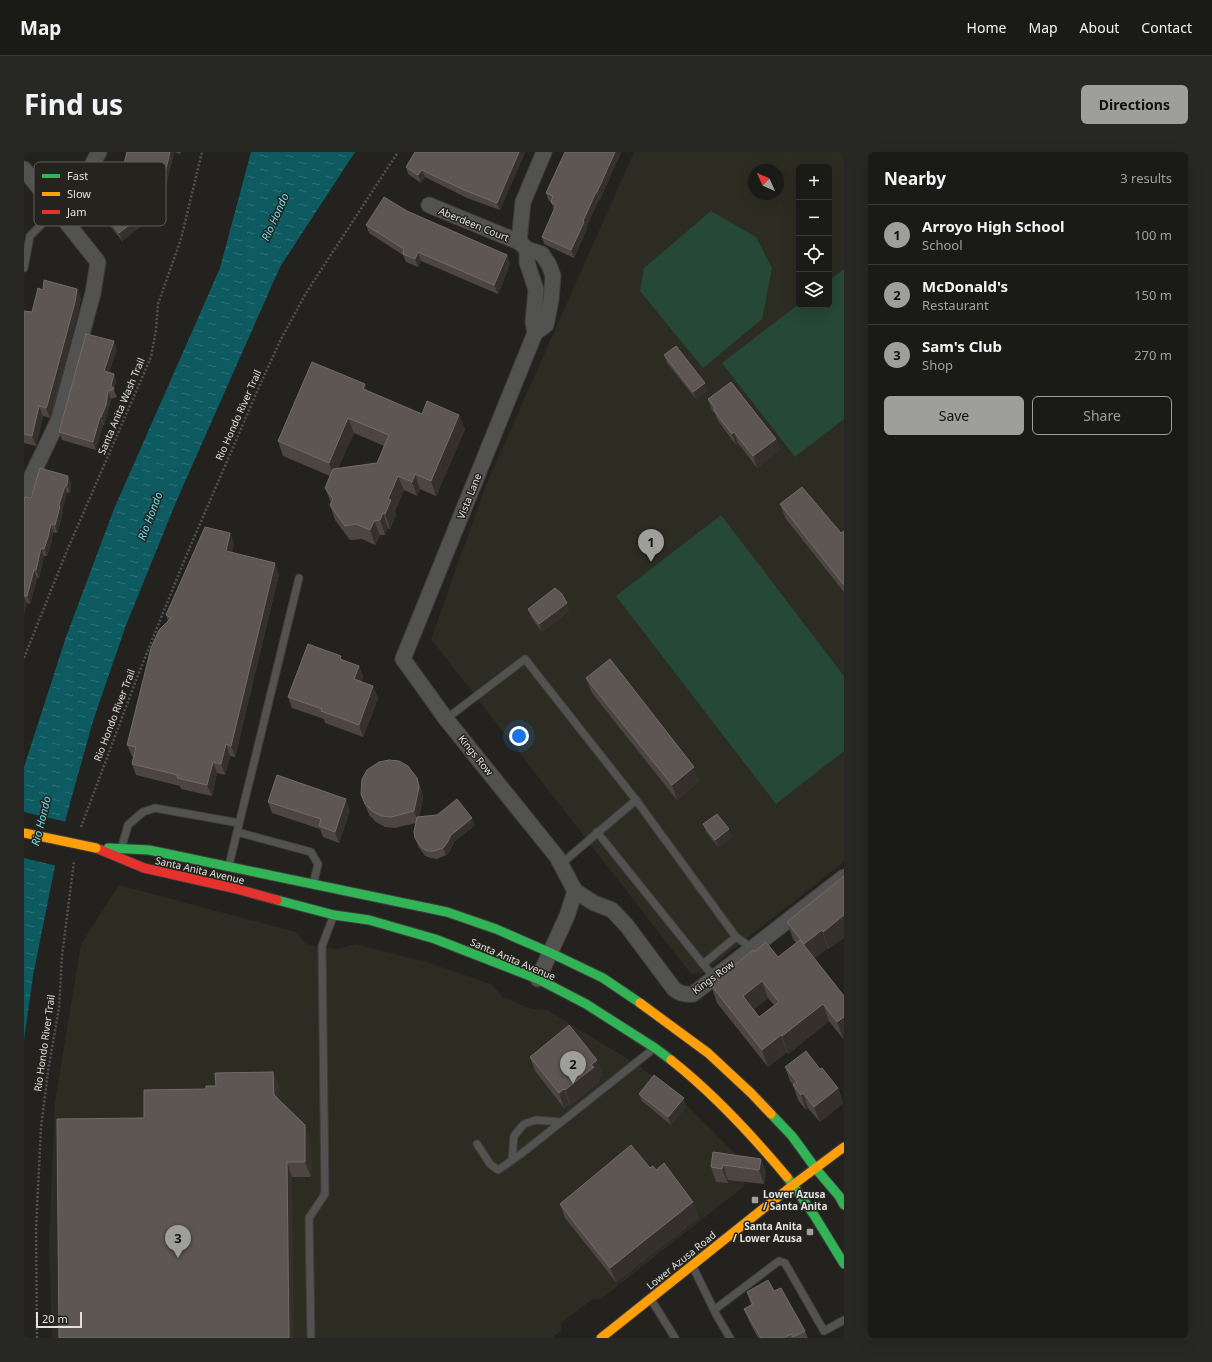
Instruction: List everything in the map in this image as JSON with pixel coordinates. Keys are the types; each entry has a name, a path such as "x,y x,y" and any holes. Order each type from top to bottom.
{"main road":[{"name":"Santa Anita Avenue","path":"24,833 119,853 149,850 334,915 368,920 435,939 538,979 586,1004 655,1048 690,1075 732,1116 769,1156 793,1185 814,1215 844,1264"},
{"name":"Santa Anita Avenue","path":"119,853 144,868 314,884 447,912 496,929 551,953 602,978 663,1019 708,1053 751,1093 792,1136 816,1169 839,1196 844,1205"},
{"path":"393,910 400,911 417,906"},
{"path":"334,915 350,907"},
{"path":"816,1169 844,1147"},
{"name":"Lower Azusa Road","path":"601,1338 793,1185 816,1169"}],"street":[{"name":"Vista Lane","path":"535,333 533,322 536,290 523,246 523,202 544,152"},
{"path":"24,169 34,182"},
{"name":"Aberdeen Court","path":"429,206 523,246"},
{"path":"24,492 59,419 93,293 98,262 69,226"},
{"name":"Vista Lane","path":"403,659 535,333 546,324 551,300 553,276 549,265 542,254 523,246"},
{"name":"Kings Row","path":"403,659 446,719 557,856 574,890 594,903 612,910 627,926 674,989 680,993 694,994 844,877"},
{"path":"538,979 567,916 574,890"}],"lane":[{"path":"24,268 30,236 40,226"},
{"path":"225,876 299,578"},
{"path":"446,719 525,659 636,800 736,937 752,948"},
{"path":"561,864 636,800"},
{"path":"119,853 128,825 144,812 155,808 239,823"},
{"path":"237,832 311,852 318,864 314,884"},
{"path":"597,832 714,977"},
{"path":"311,1338 309,1218 325,1194 322,946 334,915"},
{"path":"703,964 736,937"},
{"path":"476,1144 490,1164 498,1170 655,1048"},
{"path":"512,1160 514,1136 524,1124 536,1120 561,1122"},
{"path":"714,1310 780,1261 785,1263 824,1331 844,1320"},
{"path":"692,1265 714,1310 730,1338"},
{"path":"650,1299 675,1338"}],"path":[{"name":"Santa Anita Wash Trail","path":"24,658 66,553 151,357 156,330 158,304 181,239 202,152"},
{"name":"Rio Hondo River Trail","path":"80,830 138,675 184,561 255,394 280,341 306,293 398,152"},
{"name":"Rio Hondo River Trail","path":"37,1338 36,1229 41,1128 48,1071 58,1014 62,956 74,860"}],"shaded area":[{"path":"634,152 844,152 844,862 703,973 691,974 431,639 486,485"},
{"path":"119,885 296,932 307,945 338,949 355,944 426,962 491,984 503,997 532,1009 547,1010 641,1067 679,1098 739,1158 745,1181 743,1187 601,1299 593,1299 562,1322 561,1331 552,1338 52,1338 49,1240 55,1102 81,944"}],"green space":[{"path":"711,211 756,237 772,268 762,319 703,368 640,291 644,268"},
{"path":"844,269 844,419 795,457 722,363 796,306 796,308 832,308 832,279"},
{"path":"721,515 844,676 844,751 776,804 616,596"}],"water":[{"name":"Rio Hondo","path":"251,152 355,152 280,267 176,502 125,628 93,721 67,814 33,976 24,1040 24,767 66,637 114,509 220,268"}],"pier":[{"path":"24,812 67,822 57,866 24,858"}],"building":[{"path":"127,152 170,152 166,169 166,162 124,162"},
{"path":"415,152 519,152 497,203 464,190 422,170 418,175 406,167"},
{"path":"565,152 615,152 571,250 542,237 556,205 551,202 553,196 546,193"},
{"path":"384,197 407,211 507,255 494,285 418,252 415,259 403,254 404,249 366,225"},
{"path":"114,226 128,226 119,233"},
{"path":"44,280 77,289 75,302 47,406 46,408 39,406 32,436 24,434 24,311 32,312 38,288 43,290"},
{"path":"86,334 114,341 104,371 114,374 111,385 114,389 108,391 106,405 100,417 93,442 59,432"},
{"path":"676,346 705,383 693,392 664,355"},
{"path":"312,362 365,384 363,389 422,414 427,401 459,415 431,481 415,474 412,482 398,476 388,499 391,500 385,514 383,513 380,520 374,521 370,530 356,524 345,526 330,505 333,499 325,488 333,469 377,463 389,435 348,418 329,463 278,441"},
{"path":"731,382 776,439 753,456 734,432 732,434 714,410 715,408 708,399"},
{"path":"40,468 68,476 67,485 65,486 59,505 55,525 51,524 44,549 41,548 36,570 34,570 27,596 24,596 24,500 25,497 31,498"},
{"path":"802,487 841,533 844,531 844,585 780,504"},
{"path":"205,527 230,533 226,551 275,563 231,746 226,744 221,764 213,762 207,785 177,778 178,775 132,764 136,747 127,745 151,648 159,630 171,618 166,615"},
{"path":"555,588 562,594 567,603 539,624 528,609"},
{"path":"308,644 341,656 340,659 359,666 354,679 373,686 359,725 321,711 322,709 288,697"},
{"path":"610,659 694,767 672,785 586,678"},
{"path":"389,760 399,761 408,766 417,778 419,787 414,811 391,817 381,816 372,811 365,804 361,794 362,779 367,770 379,762"},
{"path":"277,775 346,799 335,832 319,826 321,819 268,802"},
{"path":"457,799 472,818 451,835 443,848 428,851 422,848 415,838 414,832 417,817 437,815"},
{"path":"717,814 729,829 715,840 703,824"},
{"path":"844,876 844,915 823,932 822,930 804,944 787,922"},
{"path":"800,940 844,996 844,1017 837,1022 823,1004 762,1050 711,985 753,950 754,952 766,942 778,957","holes":["762,981 779,1002 759,1017 743,996"]},
{"path":"569,1025 597,1060 591,1065 594,1067 559,1093 530,1057"},
{"path":"806,1051 838,1088 814,1107 803,1093 801,1095 793,1085 797,1082 785,1067"},
{"path":"273,1072 274,1095 305,1125 305,1162 287,1162 289,1338 59,1338 57,1119 144,1118 144,1090 206,1089 206,1086 216,1086 215,1073"},
{"path":"654,1075 684,1098 668,1117 639,1094"},
{"path":"631,1145 650,1168 653,1166 656,1170 664,1163 693,1202 610,1268 560,1204"},
{"path":"713,1152 761,1159 759,1170 723,1165 722,1169 711,1167"},
{"path":"768,1280 774,1291 781,1288 805,1331 793,1337 791,1334 784,1338 761,1338 744,1309 753,1304 747,1292"}],"traffic: fast":[{"path":"108,848 149,850 447,912 496,929 551,953 603,978 640,1003"},
{"path":"277,900 334,915 369,920 435,939 538,979 586,1004 655,1048 671,1060"},
{"path":"771,1114 792,1136 816,1169 839,1196 844,1205"},
{"path":"787,1177 814,1215 844,1264"}],"traffic: slow":[{"path":"24,833 96,848"},
{"path":"640,1003 708,1053 771,1114"},
{"path":"671,1060 687,1073 732,1116 787,1177"},
{"path":"601,1338 793,1185 844,1147"}],"traffic: jam":[{"path":"96,848 144,868 237,889 277,900"}],"place":[{"name":"Arroyo High School","path":"651,562"},
{"name":"McDonald's","path":"573,1084"},
{"name":"Lower Azusa / Santa Anita","path":"755,1200"},
{"name":"Santa Anita / Lower Azusa","path":"810,1232"},
{"name":"Sam's Club","path":"178,1258"}]}
